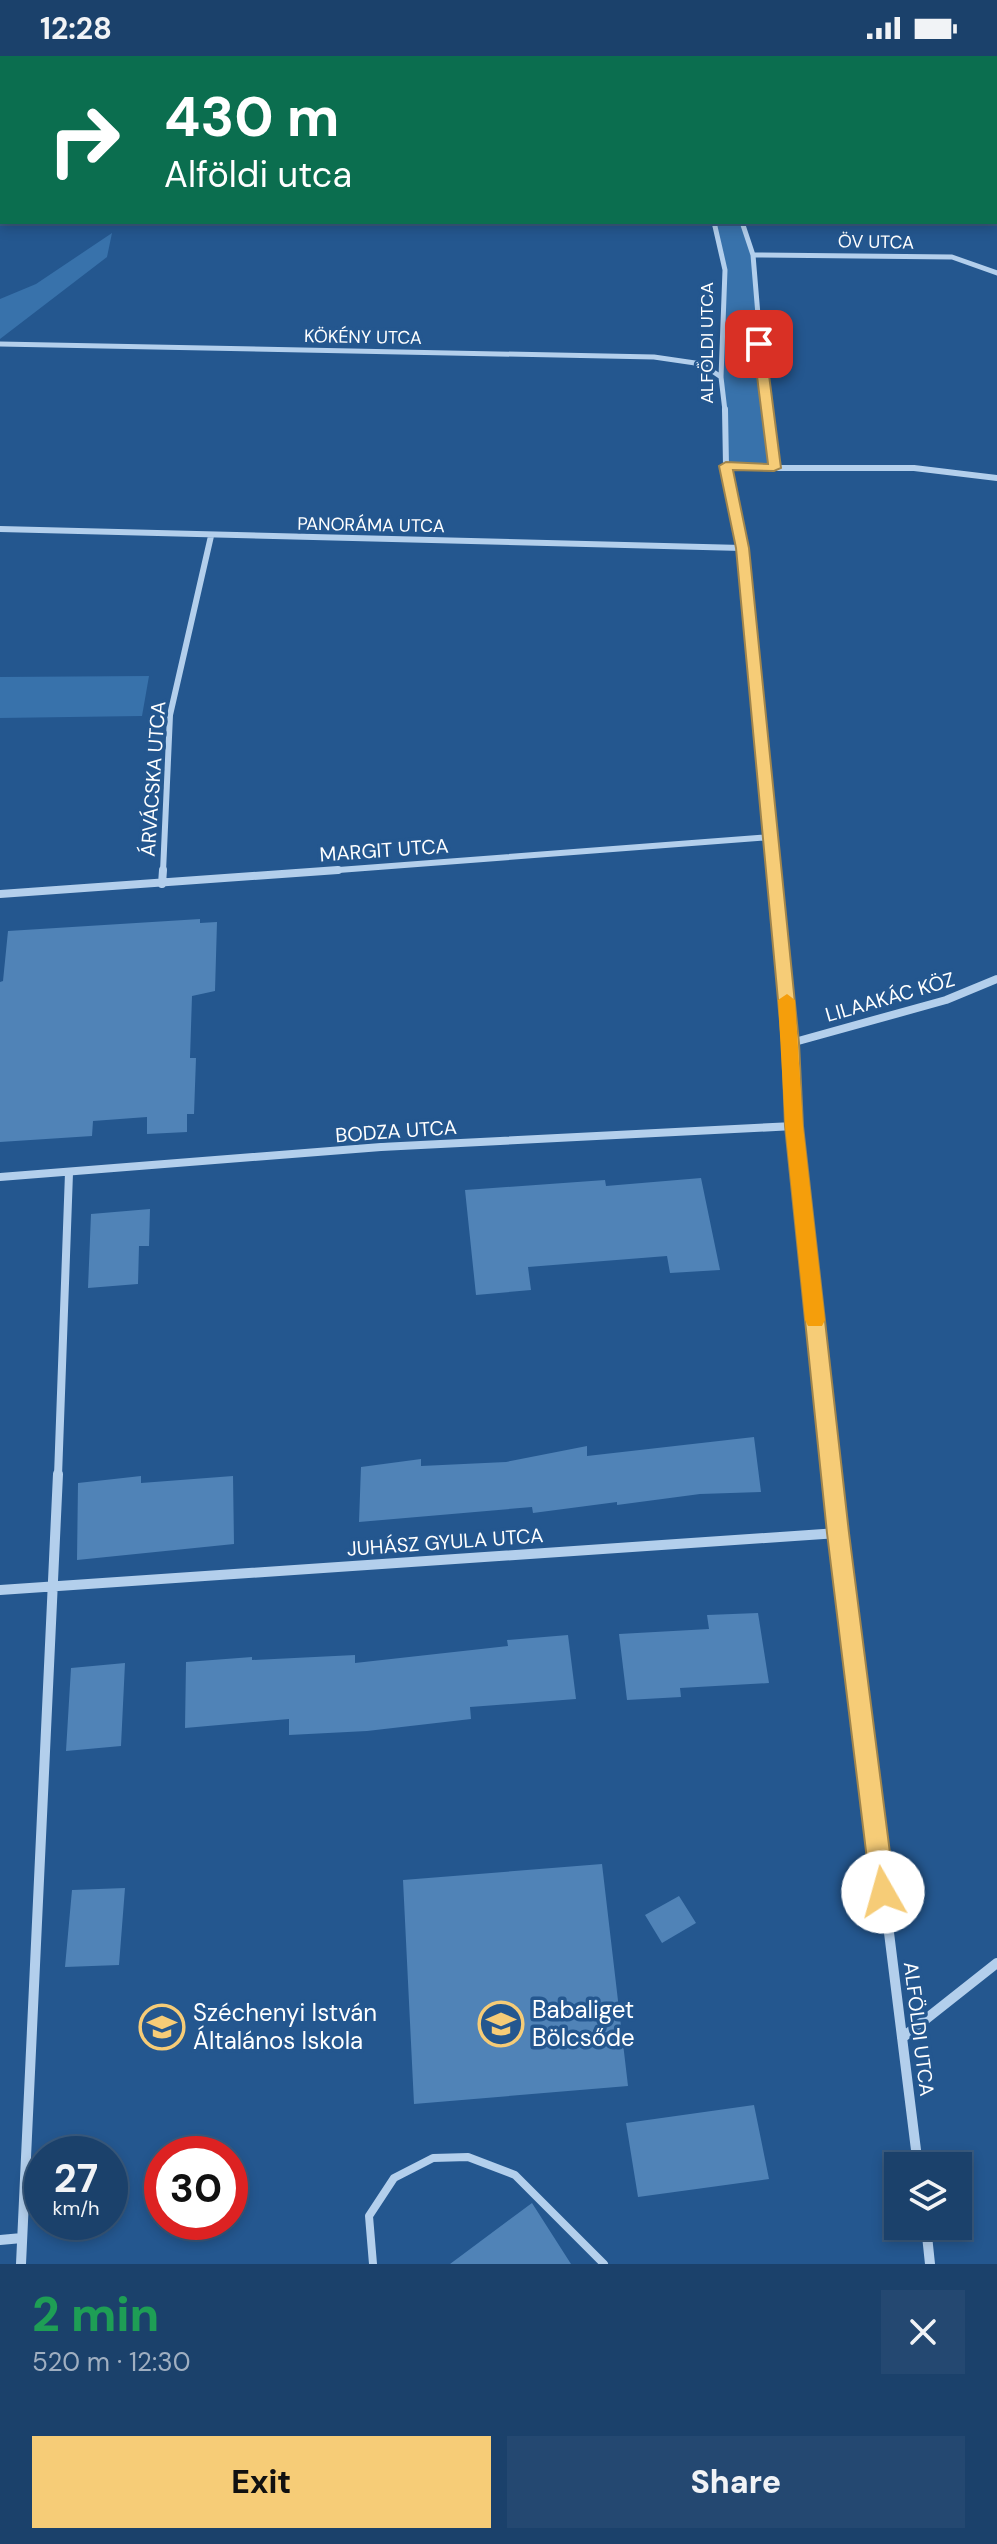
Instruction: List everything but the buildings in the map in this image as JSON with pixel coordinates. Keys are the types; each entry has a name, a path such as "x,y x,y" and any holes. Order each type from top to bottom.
{"street":[{"name":"ALFÖLDI UTCA","path":"714,224 725,270 721,377 725,392 726,466 742,548 791,1043 794,1126 838,1533 916,2152"},
{"path":"743,224 753,255 761,374 774,468"},
{"name":"ÖV UTCA","path":"753,255 952,257 997,273"},
{"name":"KÖKÉNY UTCA","path":"0,344 654,357 702,364 721,377"},
{"path":"726,466 914,468 997,478"},
{"name":"PANORÁMA UTCA","path":"0,529 742,548"},
{"name":"ÁRVÁCSKA UTCA","path":"162,884 170,715 211,536"},
{"name":"MARGIT UTCA","path":"0,894 771,837"},
{"name":"LILAAKÁC KÖZ","path":"791,1043 946,1000 997,979"},
{"name":"BODZA UTCA","path":"0,1177 381,1147 794,1126"},
{"path":"21,2264 54,1587 69,1173"},
{"name":"JUHÁSZ GYULA UTCA","path":"0,1590 838,1533"},
{"path":"902,2038 997,1963"},
{"path":"0,2240 22,2238"},
{"path":"927,2240 930,2264"}],"lane":[{"path":"373,2264 369,2216 394,2178 433,2158 468,2157 515,2175 604,2264"}],"shaded area":[{"path":"714,224 743,224 753,255 761,374 774,468 726,466 721,377 725,270"},
{"path":"112,233 107,257 0,339 0,299 36,284"},
{"path":"149,676 142,716 0,718 0,677"}],"slow traffic":[{"path":"787,1000 794,1126 815,1320"}],"place":[{"name":"Babaliget Bölcsőde","path":"501,2024"},
{"name":"Széchenyi István Általános Iskola","path":"162,2027"}],"route":[{"path":"759,344 774,468 726,466 742,548 791,1043 794,1126 838,1533 883,1892"}]}
